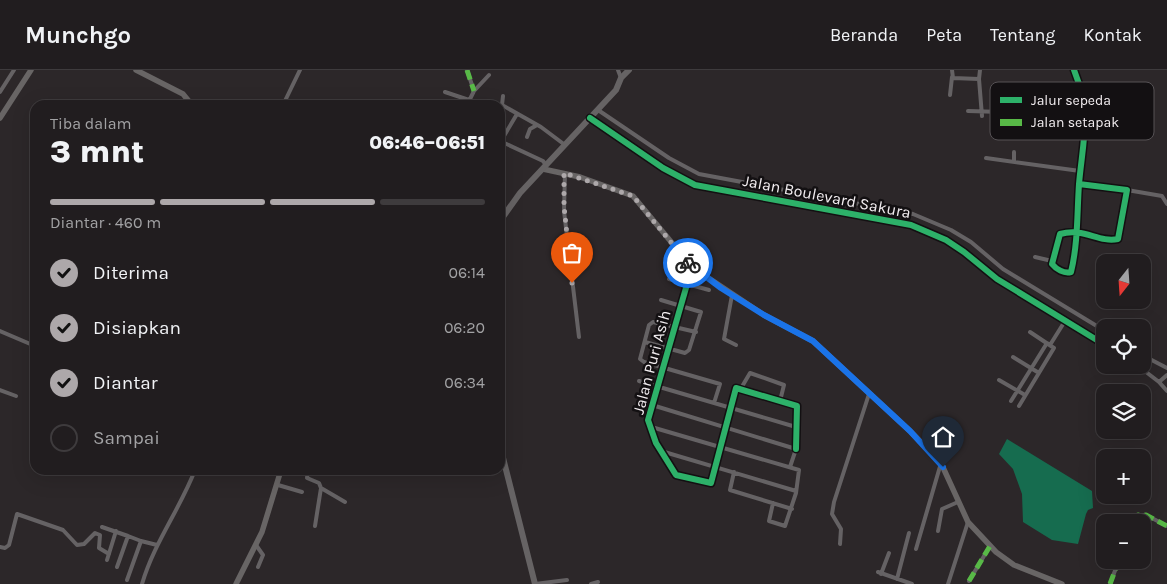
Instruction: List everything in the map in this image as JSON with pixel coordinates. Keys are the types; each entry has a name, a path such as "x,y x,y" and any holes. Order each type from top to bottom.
{"main road":[{"path":"0,118 30,70"},
{"path":"136,70 183,94 188,100"},
{"path":"505,206 598,110 616,90 621,78 629,70"},
{"path":"544,167 633,196 692,267 764,315 813,341 941,463 968,522 990,546 1014,565 1062,584"},
{"path":"505,466 535,584"},
{"path":"236,584 256,545 280,475"}],"street":[{"path":"0,92 14,70"},
{"path":"285,100 300,70"},
{"path":"467,70 474,91"},
{"path":"618,70 621,78"},
{"path":"950,95 952,70"},
{"path":"980,70 982,116"},
{"path":"445,92 469,100 474,91 489,75"},
{"path":"952,77 979,79"},
{"path":"0,81 5,84"},
{"path":"505,107 554,135 565,145"},
{"name":"Jalan Boulevard Sakura","path":"598,110 669,158 699,174 914,214 932,220 971,242 989,258 1016,277 1096,326"},
{"path":"968,111 990,111"},
{"path":"505,133 517,114"},
{"name":"Jalan Boulevard Sakura","path":"590,118 663,168 695,184 911,226 928,231 964,252 1011,288 1096,340"},
{"path":"527,137 530,129 536,125"},
{"path":"1083,140 1076,231 1071,272 1067,273 1055,268 1052,261 1060,234 1076,231 1095,237 1118,239 1127,190"},
{"path":"505,143 543,161 544,167"},
{"path":"1014,152 1014,162"},
{"path":"986,158 1080,171"},
{"path":"564,173 564,211 579,337"},
{"path":"1079,184 1162,196 1167,204"},
{"path":"780,201 782,190"},
{"path":"1035,257 1052,261"},
{"name":"Jalan Puri Asih","path":"692,267 657,386 648,426 676,475 709,484 738,389"},
{"path":"1011,288 1016,277"},
{"path":"669,279 709,290"},
{"path":"732,294 724,339 736,345"},
{"path":"645,342 687,353 696,332 702,312 661,300"},
{"path":"1011,401 1065,321"},
{"path":"696,332 654,322 651,323 641,361 720,384 714,403"},
{"path":"0,331 30,344"},
{"path":"1019,406 1053,349 1049,344 1030,332"},
{"path":"1013,356 1039,372"},
{"path":"1151,360 1167,368"},
{"path":"780,401 784,384 750,373 738,389 797,406 796,449 790,467"},
{"path":"1149,374 1159,382 1167,392"},
{"path":"1159,382 1167,375"},
{"path":"999,380 1025,395"},
{"path":"639,381 796,428"},
{"path":"0,390 16,396"},
{"path":"840,544 841,529 832,514 834,502 868,394"},
{"path":"652,405 796,449"},
{"path":"648,426 800,471 786,526 769,521 773,503"},
{"path":"661,451 796,491"},
{"path":"916,548 941,463"},
{"path":"734,472 730,490 792,508"},
{"path":"142,584 156,545 186,494 193,475"},
{"path":"308,475 308,478 319,483 320,488 315,526"},
{"path":"278,484 302,492"},
{"path":"320,488 345,502"},
{"path":"938,531 943,508 958,502"},
{"path":"0,547 5,548 9,545 17,514 63,530 76,545 84,544 96,534 101,537 98,548 109,554"},
{"path":"1151,519 1167,526"},
{"path":"948,584 968,522"},
{"path":"102,527 156,545"},
{"path":"107,560 116,531"},
{"path":"897,579 910,533"},
{"path":"117,567 128,536"},
{"path":"127,580 141,541"},
{"path":"256,545 263,555 258,567"},
{"path":"970,581 990,546"},
{"path":"889,553 880,573 912,584"},
{"path":"1110,584 1116,569"},
{"path":"535,584 567,580"},
{"path":"591,584 598,582"}],"shaded area":[{"path":"1007,439 1092,491 1093,508 1088,510 1086,514 1078,544 1052,540 1023,522 1022,494 1013,469 999,454"}],"marked path":[{"path":"467,70 474,91"},
{"path":"1151,518 1167,526"},
{"path":"969,581 990,546"},
{"path":"1110,584 1116,569"}],"cycle path":[{"path":"1074,70 1078,82"},
{"path":"590,118 663,168 695,185 911,225 946,240 997,279 1096,340"},
{"path":"1079,184 1084,140"},
{"path":"1077,232 1079,184"},
{"path":"1077,232 1104,239 1118,239 1127,190 1079,184"},
{"path":"1077,232 1071,272 1063,272 1052,264 1060,234 1077,232"},
{"path":"692,267 648,420 656,443 676,475 711,483 736,388 797,406 796,449"}],"way so far":[{"path":"572,283 564,206 564,173 623,190 633,196 688,263"}],"route":[{"path":"688,263 721,288 764,315 813,341 910,431 943,467"}]}
